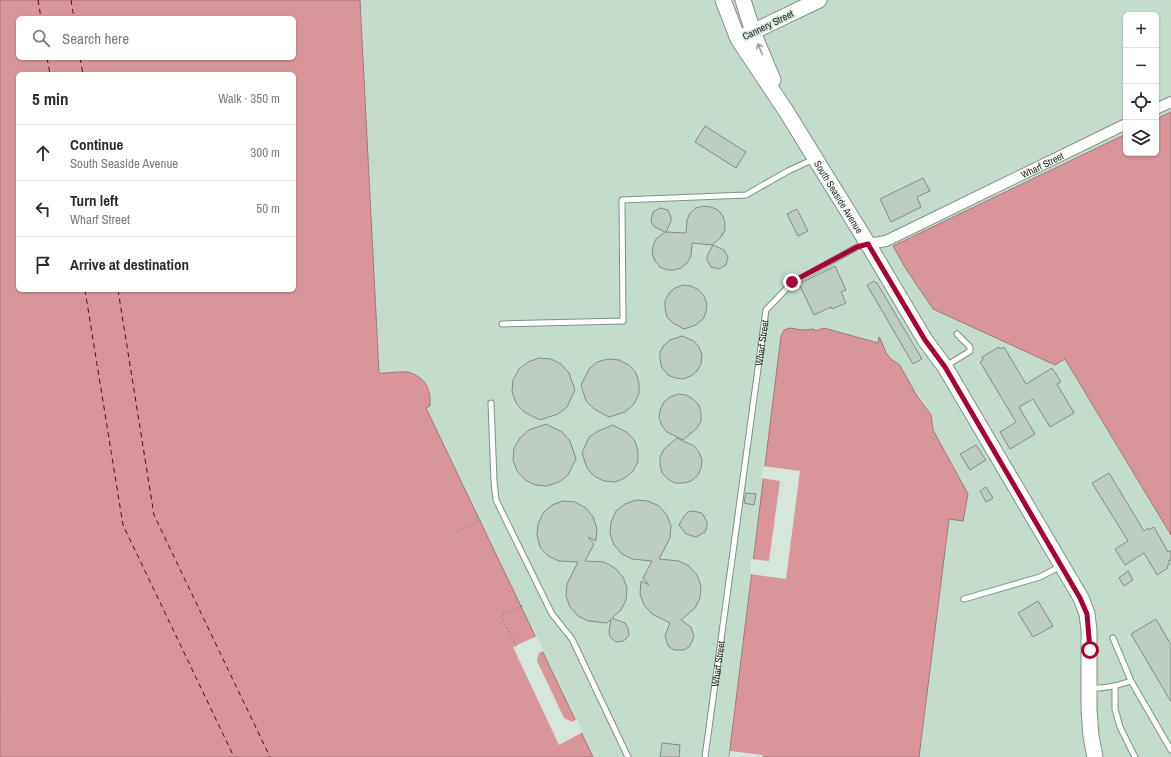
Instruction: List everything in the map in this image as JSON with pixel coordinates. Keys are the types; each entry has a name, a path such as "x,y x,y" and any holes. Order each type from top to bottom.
{"street":[{"name":"South Seaside Avenue","path":"723,0 738,39 786,111 925,340 945,367 1080,598 1087,614 1090,650 1089,709 1091,736 1096,757"},
{"name":"South Seaside Avenue","path":"743,0 753,32 786,111"},
{"name":"Cannery Street","path":"738,39 820,0"},
{"path":"1159,108 1171,102"},
{"name":"Wharf Street","path":"868,244 886,241 1123,125"}],"lane":[{"path":"502,324 623,322 622,200 746,195 788,171 815,159"},
{"name":"Wharf Street","path":"705,757 766,310 792,282 857,247 868,244"},
{"path":"945,367 970,351 970,347 957,334"},
{"path":"491,403 496,500 552,614 572,639 628,757"},
{"path":"964,599 1040,577 1062,565"},
{"path":"1113,638 1131,681 1171,750"},
{"path":"1089,688 1115,686 1131,681"},
{"path":"1115,686 1115,709 1120,728 1135,757"}],"path":[{"path":"458,531 483,519"},
{"path":"516,646 501,616 524,605"}],"shaded area":[{"path":"0,0 1171,0 1171,757 0,757"},
{"path":"0,0 360,0 379,373 408,372 421,379 427,386 430,395 430,406 426,408 593,757 0,757"},
{"path":"1171,112 1171,535 1065,359 1055,365 933,309 906,269 893,246 1123,135 1123,156 1159,156 1159,118"},
{"path":"790,328 802,330 814,329 815,331 824,328 878,343 879,337 886,353 892,360 899,364 917,396 931,415 933,430 968,494 963,521 949,519 919,757 729,757 781,336 784,330"}],"pier":[{"path":"763,466 800,471 786,579 750,574 751,559 769,561 780,481 761,478"},
{"path":"537,636 544,651 539,653 537,661 564,718 572,722 577,719 583,732 559,745 513,647"},
{"path":"730,751 763,755 762,757 729,757"}],"building":[{"path":"705,126 746,152 736,168 695,142"},
{"path":"923,178 930,191 917,197 921,207 891,222 880,199"},
{"path":"703,206 718,210 723,216 725,230 721,237 712,245 692,243 691,256 687,263 681,268 667,270 660,267 652,254 653,246 656,239 665,232 652,224 651,220 653,212 660,208 668,210 671,221 666,232 686,233 687,220 690,213 696,208"},
{"path":"797,209 808,231 798,236 787,214"},
{"path":"713,245 724,250 728,257 726,265 719,269 711,267 707,260 707,256"},
{"path":"835,266 846,290 841,292 846,303 832,309 831,307 814,315 799,284"},
{"path":"874,281 877,283 922,359 913,364 867,285"},
{"path":"683,285 691,286 699,290 704,296 707,304 703,319 696,325 684,329 673,323 667,317 665,309 665,301 669,293 675,288"},
{"path":"682,336 694,341 699,347 702,355 701,364 697,371 691,376 683,379 668,375 662,368 660,360 660,352 664,345 670,340"},
{"path":"999,347 1000,349 1004,347 1026,384 1052,368 1061,382 1057,384 1074,413 1050,427 1033,399 1019,407 1035,434 1010,449 1000,432 1016,422 980,362 983,360 982,357"},
{"path":"539,358 551,359 561,364 569,373 575,390 567,407 558,414 540,420 524,412 516,403 512,392 513,380 519,369 528,362"},
{"path":"608,359 619,360 629,365 636,373 639,383 639,394 634,404 625,412 609,417 594,409 586,401 581,385 589,369 597,362"},
{"path":"678,394 686,395 693,399 699,405 701,413 701,421 697,428 683,440 667,432 662,426 659,418 660,410 664,402 670,397"},
{"path":"546,424 562,432 570,441 576,459 568,475 559,482 547,486 535,485 525,480 517,471 513,460 514,448 520,438 529,430"},
{"path":"613,425 628,433 635,441 638,451 638,462 633,471 625,478 615,482 604,481 594,476 587,468 582,453 589,437 598,431"},
{"path":"677,438 694,446 699,452 702,460 698,475 691,481 684,483 675,483 668,479 662,473 660,465 660,457 664,449"},
{"path":"976,445 986,460 970,470 960,454"},
{"path":"1109,473 1144,531 1148,528 1149,530 1154,527 1168,552 1171,550 1171,560 1168,561 1170,564 1167,566 1168,568 1157,575 1144,553 1125,565 1115,549 1128,541 1092,483"},
{"path":"986,487 993,498 986,502 980,491"},
{"path":"746,493 756,494 754,505 744,503"},
{"path":"636,500 648,501 659,506 667,515 671,526 670,538 659,559 679,561 689,566 697,575 701,586 700,598 695,608 681,620 691,627 694,637 690,646 684,650 674,650 668,646 665,636 670,623 652,614 644,605 640,594 641,581 649,585 643,578 652,561 632,559 622,554 614,545 610,534 611,522 616,511 625,504"},
{"path":"563,501 575,502 586,508 593,517 597,528 596,541 588,537 594,544 585,561 604,562 615,568 623,577 627,588 626,600 621,610 612,618 625,623 628,628 629,635 623,641 616,642 610,637 609,631 611,619 607,623 588,621 578,616 570,607 566,596 567,584 578,562 559,561 548,556 540,547 537,535 538,524 543,513 552,505"},
{"path":"693,511 702,513 707,522 705,532 696,537 686,534 679,525 688,512"},
{"path":"1128,571 1133,580 1124,586 1119,578"},
{"path":"1038,601 1053,626 1033,637 1018,613"},
{"path":"1156,619 1171,645 1171,702 1131,634"},
{"path":"662,743 680,745 679,757 660,757"}],"ferry route":[{"path":"38,0 41,16"},
{"path":"71,0 74,16"},
{"path":"47,60 50,72"},
{"path":"80,60 83,72"},
{"path":"85,292 123,525 234,757"},
{"path":"118,292 154,515 270,757"}],"route":[{"path":"792,282 857,247 868,244 925,340 945,367 1080,598 1087,614 1090,650"}]}
